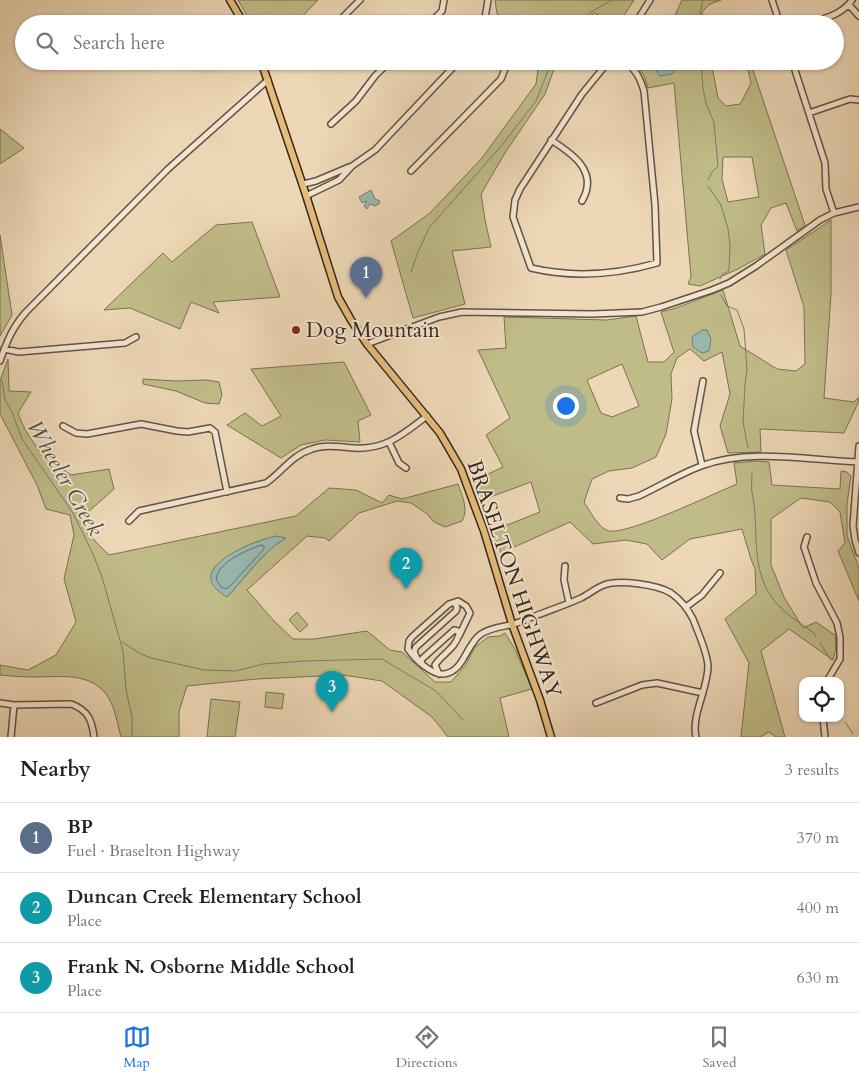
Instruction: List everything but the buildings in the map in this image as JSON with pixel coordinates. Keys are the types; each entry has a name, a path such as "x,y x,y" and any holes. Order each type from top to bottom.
{"main road":[{"path":"230,0 239,15"},
{"name":"BRASELTON HIGHWAY","path":"264,70 303,184 338,297 350,320 367,344 426,416 450,450 470,490 512,624 540,700 551,737"}],"street":[{"path":"345,15 360,0"},
{"path":"438,15 442,11 444,0"},
{"path":"486,15 488,0"},
{"path":"641,15 650,0"},
{"path":"772,0 777,15"},
{"path":"832,15 849,6 852,0"},
{"path":"849,6 859,16"},
{"path":"331,124 356,101 381,70"},
{"path":"303,184 316,181 352,166 375,150 451,70"},
{"path":"411,171 501,78 504,70"},
{"path":"602,70 582,94 520,189 513,217 530,268 550,272 610,274 657,263 655,204 644,91 641,79 634,70"},
{"path":"795,70 825,163 826,189 834,213"},
{"path":"0,361 15,324 26,312 168,169 268,80"},
{"path":"809,113 850,99 859,100"},
{"path":"551,140 571,153 579,161 585,172 588,192 582,201"},
{"path":"306,196 339,180 352,166"},
{"path":"367,344 438,317 462,312 593,314 642,312 661,307 728,283 774,254 820,220 834,213 859,207"},
{"path":"4,349 20,352 106,345 125,343 136,338"},
{"path":"702,465 694,430 703,380"},
{"path":"129,521 139,511 266,483 274,478 293,458 314,448 326,446 370,448 389,442 426,416"},
{"path":"63,426 76,433 87,434 141,424 177,432 212,428 215,432 227,492"},
{"path":"389,442 399,463 406,468"},
{"path":"859,446 853,526 859,553"},
{"path":"620,498 628,499 639,496 702,465 730,459 755,456 858,462"},
{"path":"807,537 804,547 816,583 838,623 840,659 829,677"},
{"path":"564,566 564,580 569,603"},
{"path":"686,607 702,595 720,573"},
{"path":"439,674 435,665 436,662 455,645 470,614 462,603 455,602 449,604 412,637 408,645 408,649 430,671 439,674 446,674 456,670 472,643 481,634 491,629 512,624 569,603 604,585 615,583 647,586 669,592 686,607 693,619 708,665 697,718 696,737"},
{"path":"417,658 414,652 416,647 456,611 455,602"},
{"path":"417,658 422,659 454,630 458,631 459,636"},
{"path":"596,703 642,685 657,683 703,693"},
{"path":"0,703 14,706 71,704 78,706 89,715 94,737"},
{"path":"11,737 14,706"},
{"path":"823,722 825,737"}],"shaded area":[{"path":"238,0 318,0 304,15 247,15"},
{"path":"495,0 634,0 624,15 599,15 594,13 592,15 497,14"},
{"path":"682,0 721,0 710,4 702,12 702,15 675,15"},
{"path":"538,70 554,70 545,94 505,153 481,194 491,247 452,251 465,304 413,318 391,241 430,213 482,158 536,84"},
{"path":"640,70 713,70 718,98 726,106 740,104 751,83 748,70 753,70 805,225 797,231 786,203 771,208 761,225 765,254 738,269 700,286 688,284 691,277 674,83 648,88","holes":["723,157 752,157 759,197 728,202 722,179"]},
{"path":"0,129 24,148 0,164"},
{"path":"831,220 831,294 824,398 854,402 859,397 844,433 760,429 761,452 728,453 720,426 730,394 722,352 704,361 690,349 677,358 671,374 672,399 666,434 656,457 632,468 609,471 592,479 584,502 601,526 609,531 634,527 737,484 734,463 769,462 772,485 840,489 841,471 847,472 851,476 847,504 847,536 859,568 859,601 838,551 845,543 840,512 830,502 801,498 771,519 771,565 784,597 803,628 816,622 835,635 836,648 833,660 789,629 761,651 785,737 776,737 769,732 760,737 741,737 749,663 725,619 756,594 755,569 742,529 690,539 662,560 647,544 626,540 593,544 570,522 501,553 492,531 540,512 531,482 482,500 473,481 503,467 486,435 510,418 478,350 506,348 504,317 607,320 636,316 648,362 664,362 674,352 661,312 723,290 740,346 777,369 796,371 805,364 804,307 786,250","holes":["622,364 639,406 612,417 601,413 587,380"]},
{"path":"252,222 280,297 213,302 219,313 191,302 180,329 130,308 104,310 163,253 172,262 216,225"},
{"path":"0,235 12,315 0,336"},
{"path":"8,359 9,391 31,392 18,413 22,424 32,441 53,462 71,475 109,469 114,489 87,513 94,540 109,555 296,516 329,488 356,490 382,503 389,495 402,499 458,484 465,507 462,521 445,527 434,522 426,513 411,503 397,501 359,513 329,541 325,538 307,536 247,590 274,621 293,639 314,639 367,631 390,650 402,652 435,682 451,682 465,666 475,647 488,637 500,636 505,633 515,649 532,689 500,698 509,737 448,737 432,717 382,681 343,675 257,679 187,686 179,711 179,737 121,737 114,709 109,699 99,687 91,682 73,677 0,675 0,665 28,670 56,655 76,622 64,579 74,535 70,515 46,509 37,485 0,414 0,381","holes":["285,538 262,558 227,597 225,559 253,543"]},
{"path":"344,362 371,415 358,421 360,442 325,440 301,445 281,458 227,425 245,413 262,426 281,416 251,369"},
{"path":"143,379 207,380 219,382 222,395 219,404 205,403 176,391 143,384"},
{"path":"297,612 308,625 300,632 289,620"},
{"path":"266,692 284,694 282,709 265,707"},
{"path":"211,699 240,702 235,737 207,737"}],"water":[{"path":"656,70 674,70 672,74 660,76"},
{"path":"371,190 375,199 380,201 375,206 370,204 367,209 364,206 367,201 362,203 359,197"},
{"path":"702,330 707,330 711,339 709,351 702,353 693,347 692,337"},
{"path":"276,536 286,538 269,550 227,597 215,587 211,580 212,572 217,564 248,545"}],"waterway":[{"path":"588,15 612,0"},
{"path":"700,15 703,0"},
{"path":"411,272 429,228 502,145 536,101 548,70"},
{"path":"702,70 706,103 714,123 718,166 708,180"},
{"path":"708,186 721,205 728,229 730,245 729,271 723,274 720,279"},
{"path":"721,295 727,306 737,310 744,329 747,369 743,422 748,448"},
{"name":"Wheeler Creek","path":"2,380 5,400 12,412 22,439 73,513 102,577 123,651 126,690 132,717 132,737"},
{"path":"752,473 757,551 761,574 770,595 778,605 814,633 816,637"},
{"path":"122,642 151,658 204,670 236,671 263,664 382,659 436,691 463,720"},
{"path":"820,643 831,660"},
{"path":"845,722 853,734"}],"place":[{"name":"BP","path":"366,298"},
{"name":"Dog Mountain","path":"296,330"},
{"name":"Duncan Creek Elementary School","path":"406,589"},
{"name":"Frank N. Osborne Middle School","path":"332,712"}]}
